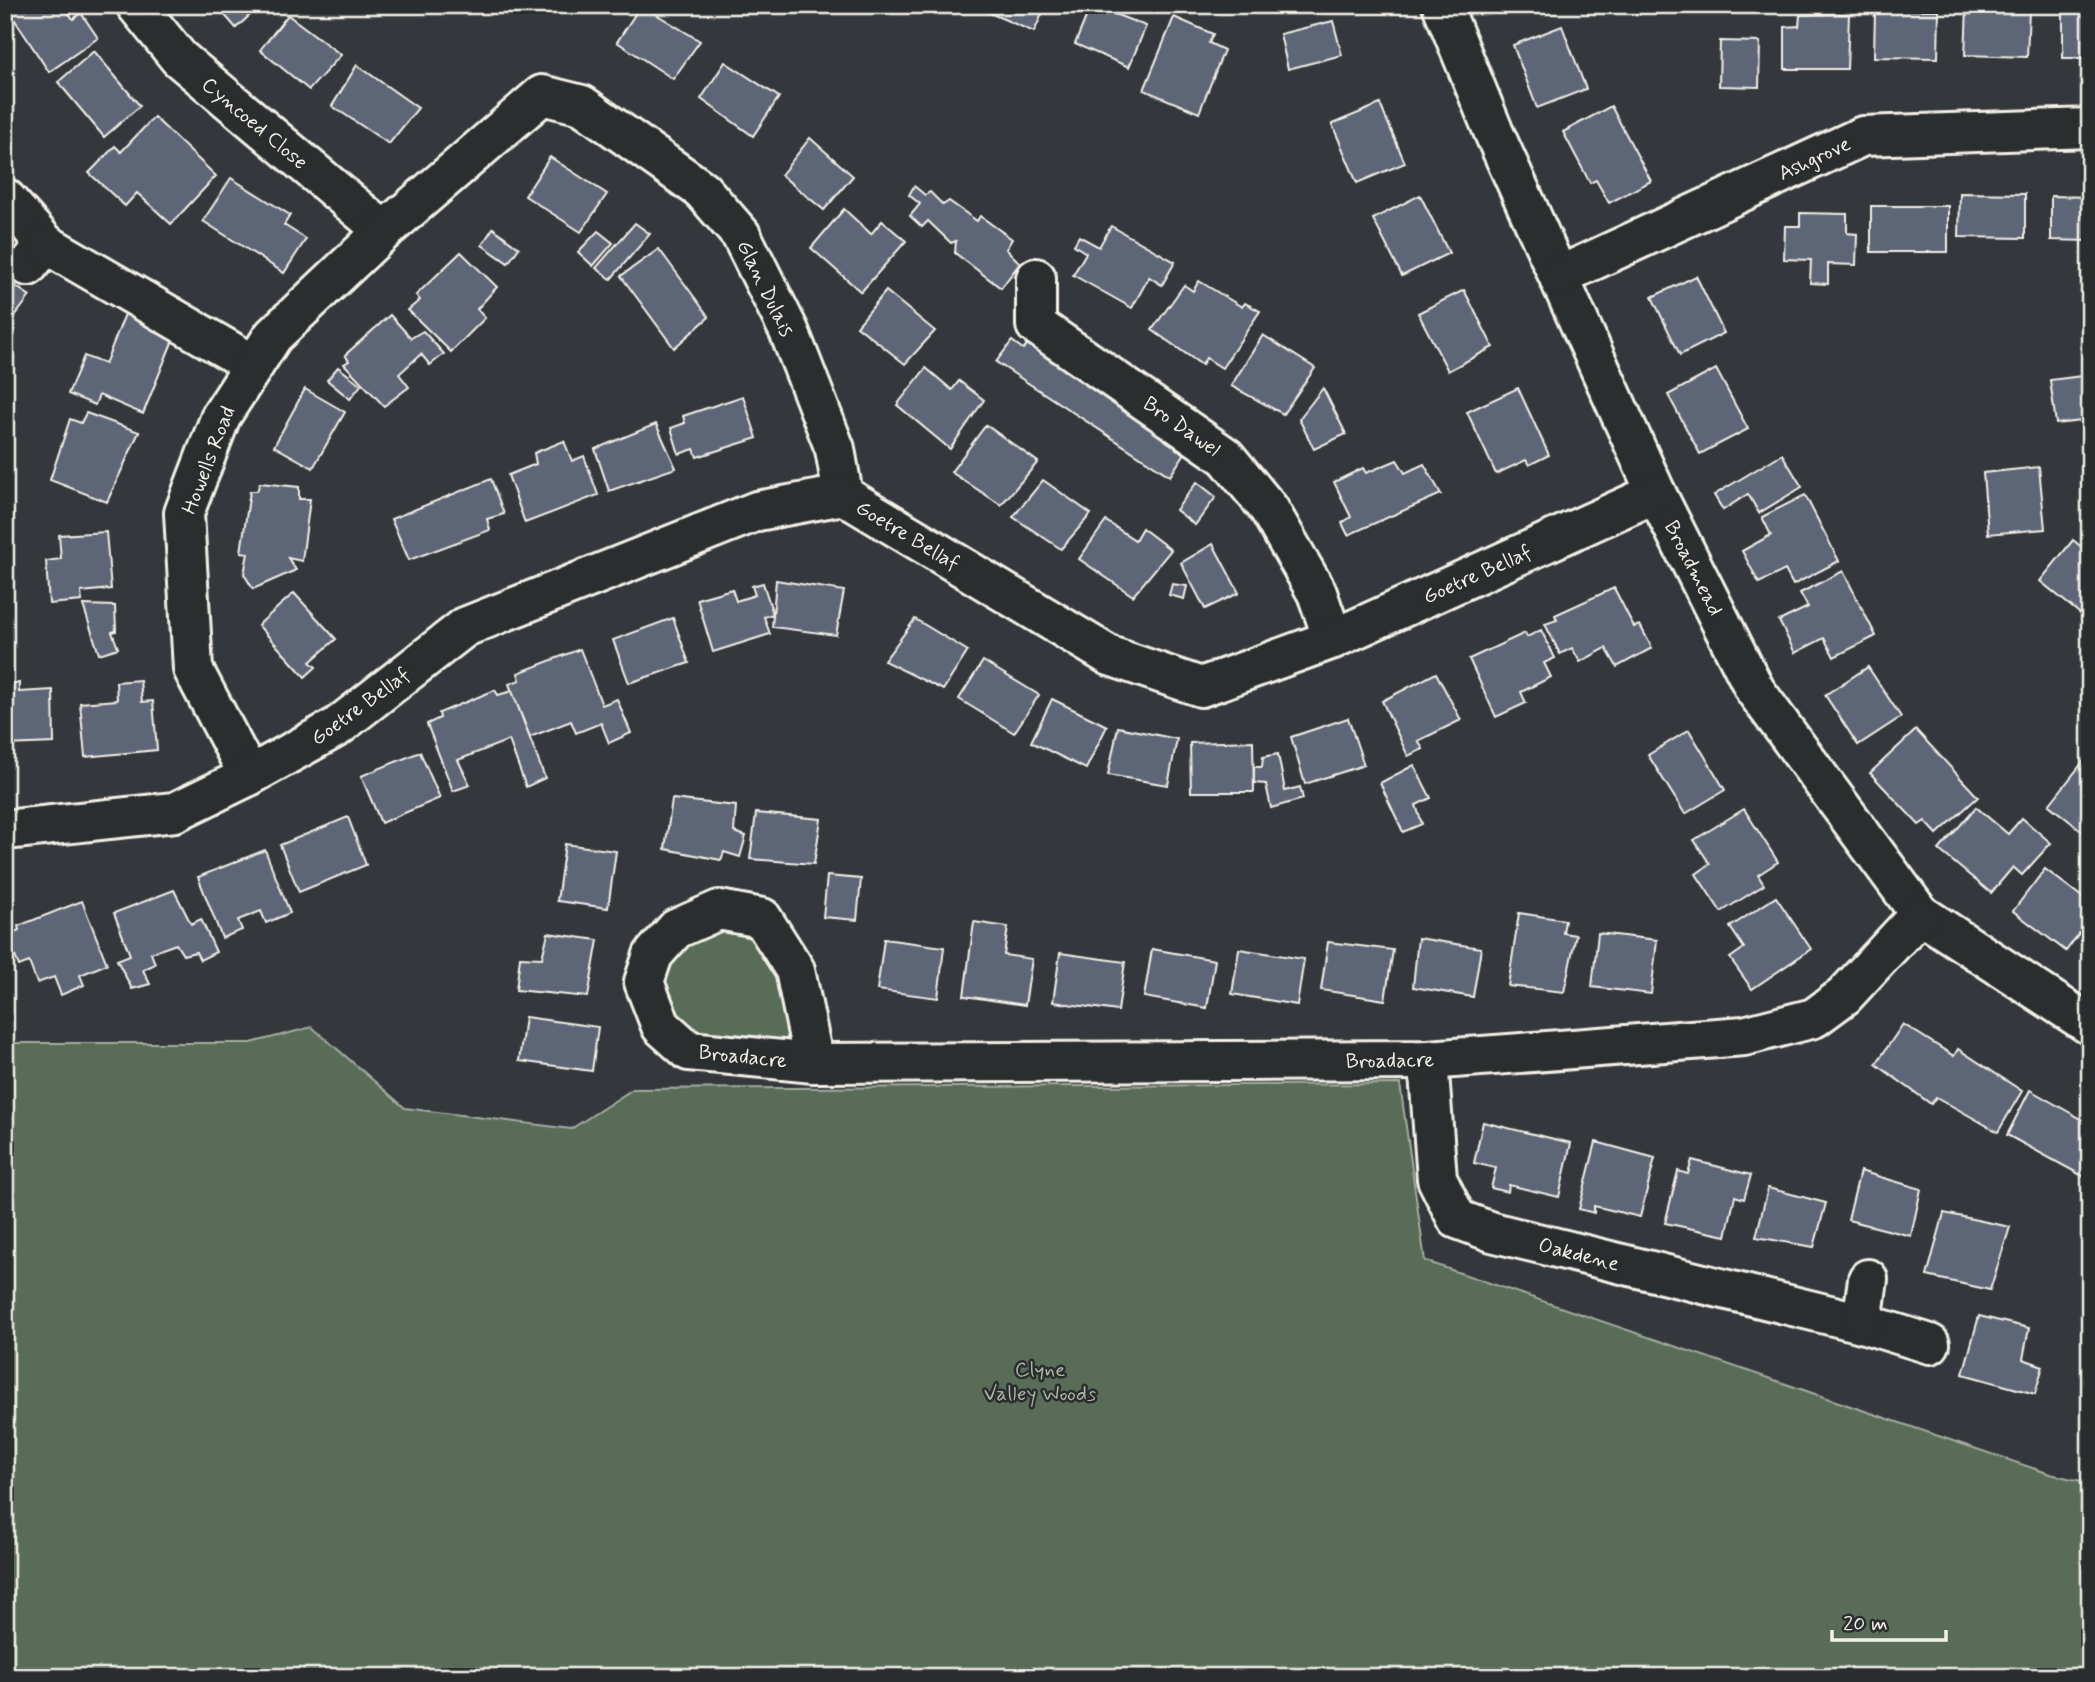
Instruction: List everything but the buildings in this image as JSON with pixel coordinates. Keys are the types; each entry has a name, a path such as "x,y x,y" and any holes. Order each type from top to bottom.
{"street":[{"name":"Cyncoed Close","path":"136,5 179,58 384,231"},
{"name":"Broadmead","path":"1442,5 1494,132 1656,493 1755,690 1920,914 2090,1025"},
{"name":"Howells Road","path":"249,776 193,669 184,513 221,416 273,336 384,231 542,95"},
{"name":"Glan Dulais","path":"542,95 582,105 702,190 741,234 789,331 826,425 835,449 843,495"},
{"name":"Ashgrove","path":"1559,276 1863,136 2090,128"},
{"path":"5,198 37,255 254,365"},
{"name":"Bro Dawel","path":"1036,278 1036,325 1226,457 1269,509 1317,593 1333,639"},
{"name":"Goetre Bellaf","path":"5,830 175,812 249,776 337,727 465,627 757,511 843,495 1110,656 1201,687 1333,639 1656,493"},
{"name":"Broadacre","path":"814,1063 795,971 762,918 719,910 676,929 653,955 644,982 662,1026 689,1051 814,1063 1428,1060 1744,1036 1814,1018 1844,996 1920,914"},
{"name":"Oakdene","path":"1428,1060 1437,1179 1457,1219 1492,1233 1861,1323 1930,1345"},
{"path":"1861,1323 1868,1279"}],"green space":[{"path":"762,918 814,1063 689,1051 653,955 676,929"},
{"name":"Clyne Valley Woods","path":"312,1027 405,1108 571,1129 633,1089 1400,1084 1425,1261 2050,1474 2090,1483 2090,1677 5,1677 5,1043 251,1043"}]}
